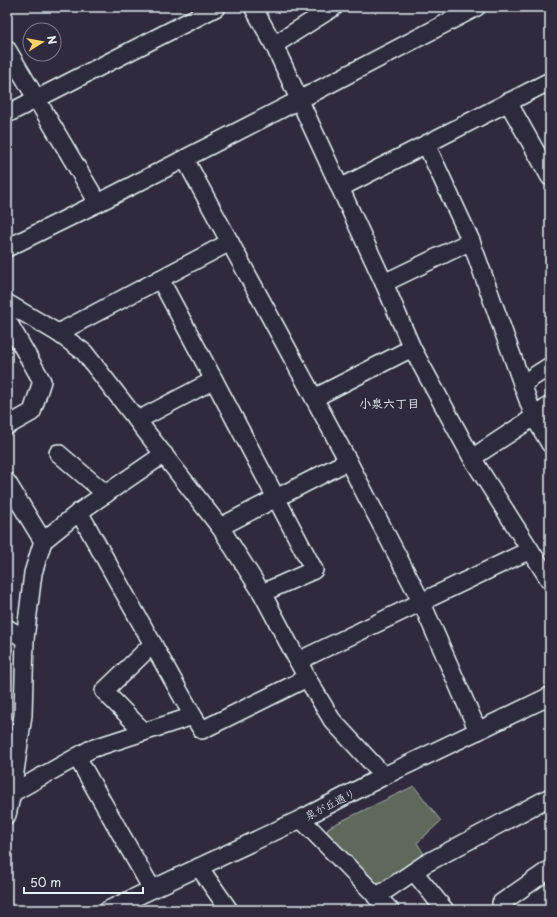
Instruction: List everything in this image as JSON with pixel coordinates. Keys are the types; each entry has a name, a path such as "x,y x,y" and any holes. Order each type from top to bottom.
{"street":[{"path":"7,114 217,7"},
{"path":"253,7 274,45 384,283 412,348 472,458 550,581"},
{"path":"274,45 334,7"},
{"path":"7,248 98,204 473,8"},
{"path":"7,49 98,204"},
{"path":"340,188 550,81"},
{"path":"508,102 550,177"},
{"path":"426,144 471,240 534,417 550,444"},
{"path":"185,159 348,461 421,601 478,731"},
{"path":"384,283 471,240"},
{"path":"58,333 230,242"},
{"path":"160,279 314,570 262,593"},
{"path":"7,303 58,333 84,352 220,527 262,593 307,678 332,720 384,776"},
{"path":"7,320 42,380 32,412 7,426"},
{"path":"314,398 412,348"},
{"path":"522,384 550,366"},
{"path":"138,420 214,380"},
{"path":"472,458 550,405"},
{"path":"58,453 106,494"},
{"path":"7,815 12,793 23,715 25,639 33,574 43,541 79,512 164,454"},
{"path":"220,527 348,461"},
{"path":"8,487 43,541"},
{"path":"79,512 202,730 307,678"},
{"path":"298,661 530,550"},
{"path":"7,628 25,639"},
{"path":"144,732 104,691 153,644"},
{"name":"泉が丘通り","path":"108,910 301,819 384,776 550,696"},
{"path":"12,793 91,749 193,716"},
{"path":"77,757 152,889"},
{"path":"376,896 424,864 550,797"},
{"path":"301,819 390,910"},
{"path":"199,867 223,908"},
{"path":"500,908 550,869"},
{"path":"414,872 445,910"}],"green space":[{"path":"414,786 441,821 417,843 426,857 381,887 376,886 326,834 329,827"}],"district":[{"name":"小泉六丁目","path":"389,403"}]}
